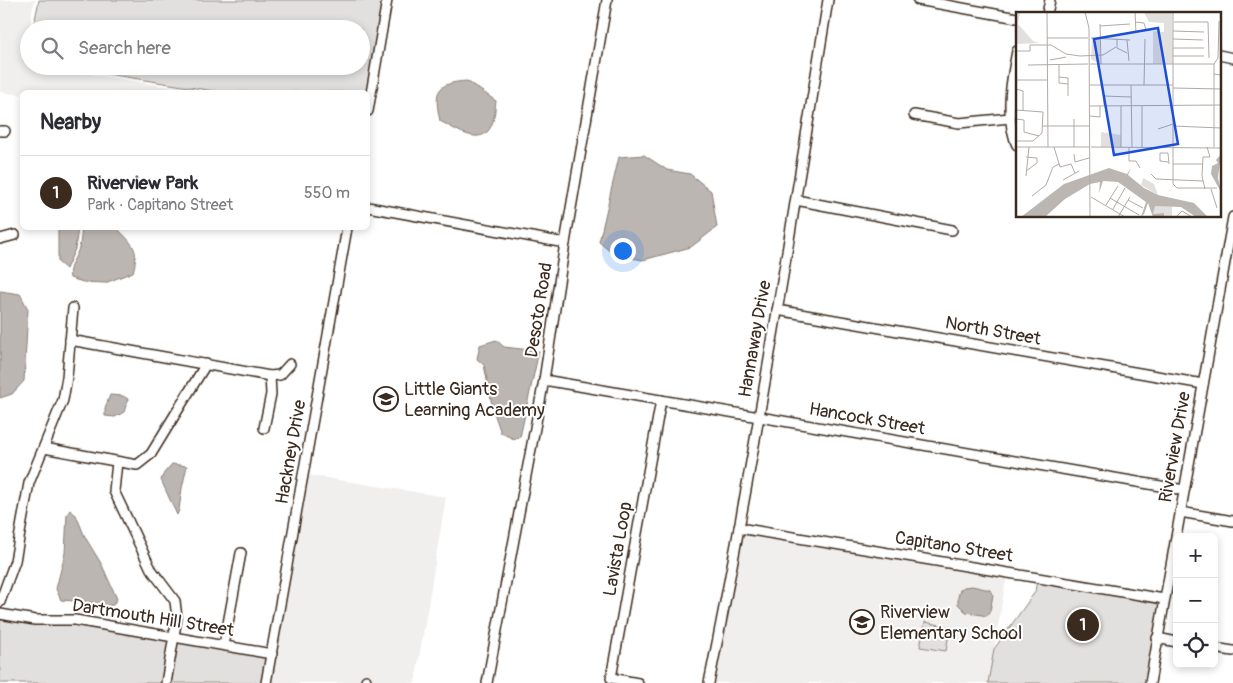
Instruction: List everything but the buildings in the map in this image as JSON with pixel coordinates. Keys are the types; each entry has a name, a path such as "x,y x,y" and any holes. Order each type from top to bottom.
{"street":[{"path":"370,99 387,0"},
{"name":"Desoto Road","path":"487,683 544,380 565,243 607,0"},
{"name":"Hannaway Drive","path":"709,683 739,528 777,310 828,0"},
{"path":"918,0 1016,18"},
{"path":"1220,55 1233,58"},
{"path":"1016,57 1011,88 1010,118 1016,143"},
{"path":"914,115 959,123 1010,118"},
{"path":"796,200 952,230"},
{"path":"370,207 565,243"},
{"name":"Riverview Drive","path":"1150,683 1233,217"},
{"name":"Hackney Drive","path":"266,683 347,230"},
{"path":"0,239 15,235"},
{"path":"0,602 15,561 29,483 62,400 67,377 73,308"},
{"name":"North Street","path":"777,310 1203,384"},
{"path":"70,340 270,376 280,376 290,364"},
{"path":"44,448 137,465 151,454 206,364"},
{"path":"264,428 271,394 270,376"},
{"name":"Hancock Street","path":"544,380 1184,490"},
{"name":"Lavista Loop","path":"638,683 611,678 661,400"},
{"path":"118,462 114,491 151,569 175,601 177,618 166,683"},
{"path":"1180,512 1233,521"},
{"name":"Capitano Street","path":"739,528 1164,599"},
{"path":"224,645 241,553"},
{"name":"Dartmouth Hill Street","path":"0,614 35,620 75,620 272,654"},
{"path":"1157,638 1173,641"},
{"path":"1218,649 1233,651"}],"shaded area":[{"path":"0,0 35,0 31,20 20,20 20,75 95,75 189,90 20,90 20,95 0,92"},
{"path":"39,0 383,0 368,90 208,90 114,75 370,75 370,20 35,20"},
{"path":"467,81 496,101 495,114 489,130 477,136 462,133 440,121 437,103 439,91 448,84"},
{"path":"644,155 667,170 690,174 711,191 717,227 691,247 643,260 614,255 599,242 619,157"},
{"path":"58,230 78,230 75,249 66,269 58,262"},
{"path":"82,230 119,230 127,238 135,252 133,272 105,283 83,282 70,278 69,274 72,263 81,240"},
{"path":"0,291 20,294 28,309 24,381 12,394 0,398"},
{"path":"496,340 504,347 539,351 520,437 514,439 501,433 493,410 484,365 477,359 480,345"},
{"path":"110,395 123,396 128,399 124,412 115,417 105,416 105,408"},
{"path":"172,464 187,466 177,515 161,480"},
{"path":"308,475 446,497 415,683 370,683 371,677 363,676 361,683 271,683"},
{"path":"70,510 76,515 85,537 102,565 117,599 113,605 105,606 88,602 61,600 56,589 65,553 67,514"},
{"name":"Riverview Elementary School","path":"742,531 1007,575 988,683 715,683"},
{"path":"1037,579 1160,601 1145,683 988,683 994,649 1035,592"},
{"path":"972,586 990,590 993,595 990,611 987,616 966,612 958,604 960,590 964,587"},
{"path":"0,620 89,624 271,654 265,683 0,683"},
{"path":"925,622 950,627 946,651 920,647"}],"place":[{"name":"Little Giants Learning Academy","path":"386,399"},
{"name":"Riverview Elementary School","path":"862,622"},
{"name":"Riverview Park","path":"1083,625"}]}
